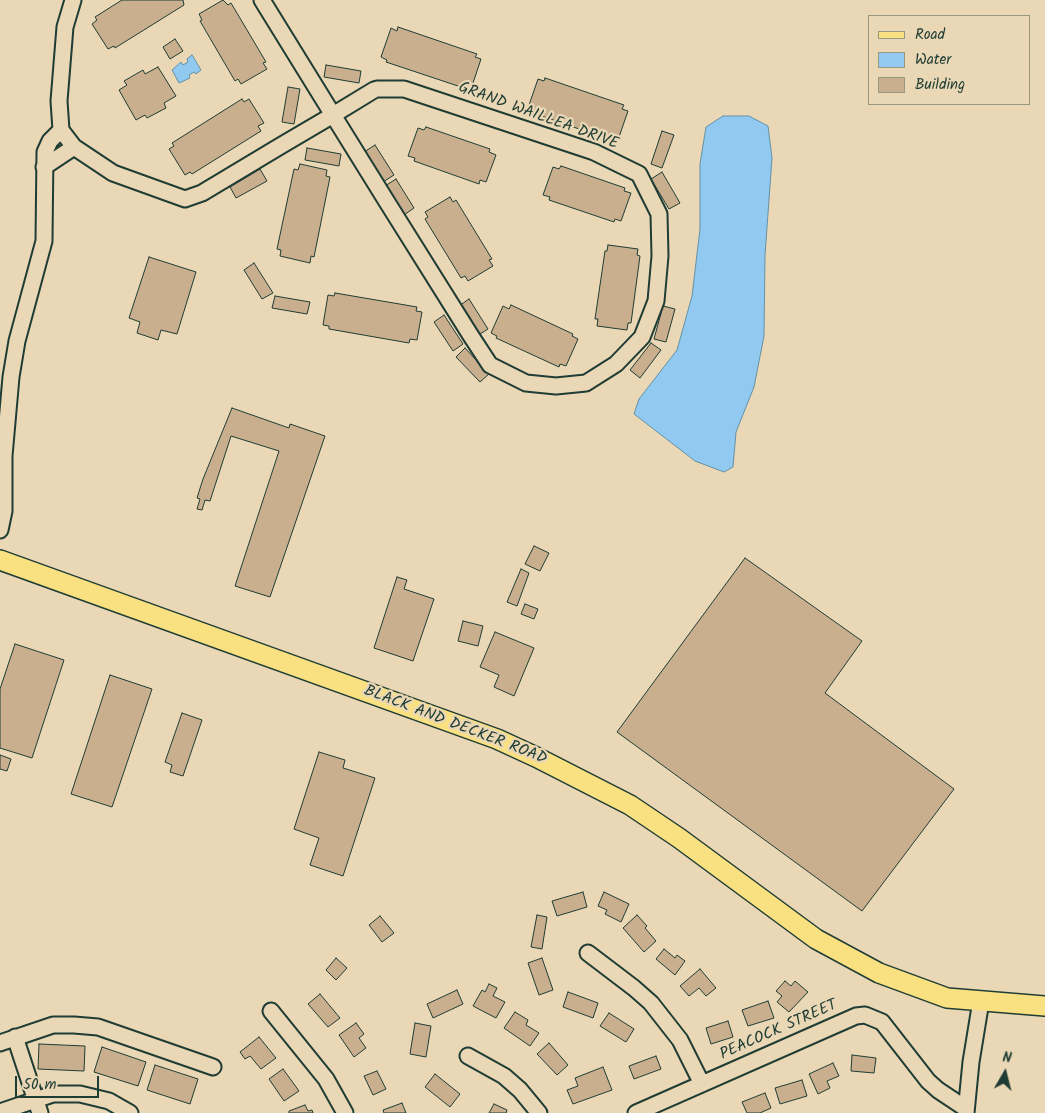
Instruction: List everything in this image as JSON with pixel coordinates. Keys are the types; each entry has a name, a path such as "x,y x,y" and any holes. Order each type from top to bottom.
{"main road":[{"name":"BLACK AND DECKER ROAD","path":"0,560 497,739 536,756 630,805 679,838 787,920 848,958 912,987 947,998 1045,1006"}],"street":[{"path":"0,530 4,511 3,471 11,377 17,341 44,241 45,152 50,141 60,130 59,101 66,27 73,0"},
{"name":"GRAND WAILLEA DRIVE","path":"60,130 74,147 113,173 185,199 202,193 333,114 377,89 404,89 594,152 638,174 660,214 660,256 656,301 642,337 616,364 586,383 556,386 526,383 490,365 333,114 262,0"},
{"path":"50,141 60,158"},
{"path":"44,167 74,147"},
{"path":"588,954 634,988 656,1009 680,1040 702,1084"},
{"path":"966,1111 981,1001"},
{"path":"271,1011 326,1079 345,1113"},
{"name":"PEACOCK STREET","path":"636,1113 856,1016 866,1015 882,1022 928,1081 966,1111"},
{"path":"0,1043 53,1025 98,1027 213,1067"},
{"path":"15,1037 38,1107"},
{"path":"468,1056 504,1076 520,1090 539,1113"},
{"path":"0,1112 38,1107 53,1094 80,1094 109,1101 130,1113"}],"water":[{"path":"192,55 201,70 196,74 194,72 189,75 190,78 179,83 172,70 181,62 183,65 188,62 187,59"},
{"path":"723,116 749,116 768,126 772,158 765,255 764,336 754,387 736,432 733,467 724,472 695,461 634,414 639,399 677,350 692,296 700,229 700,164 706,127"}],"building":[{"path":"122,0 183,0 184,5 115,48 114,46 108,49 92,24 97,20 95,17"},
{"path":"223,0 228,5 231,3 266,62 263,63 267,69 241,84 238,79 235,81 200,21 202,20 199,14"},
{"path":"398,27 477,54 475,57 481,59 472,86 466,84 464,88 386,62 387,60 381,57 391,28 397,31"},
{"path":"175,39 183,51 170,59 163,47"},
{"path":"326,65 361,71 359,83 324,77"},
{"path":"158,67 176,96 164,103 166,108 147,118 145,115 136,120 119,90 127,85 124,81 143,70 145,74"},
{"path":"545,78 624,105 622,109 628,111 619,137 612,135 611,140 533,113 534,110 528,108 538,79 544,81"},
{"path":"288,87 300,89 294,124 282,122"},
{"path":"242,99 244,102 249,99 264,123 258,126 261,131 192,174 190,172 185,175 169,149 174,146 172,143"},
{"path":"426,127 490,149 489,152 496,155 486,182 480,180 479,184 414,161 415,158 408,156 418,128 424,130"},
{"path":"662,131 674,135 662,168 651,164"},
{"path":"375,145 394,175 383,182 364,152"},
{"path":"307,148 341,154 339,166 305,160"},
{"path":"300,164 327,170 326,176 330,177 314,257 311,256 310,263 280,256 281,250 277,249 294,169 298,170"},
{"path":"561,166 625,188 624,191 631,193 621,221 615,219 614,222 549,200 550,197 543,195 553,167 559,169"},
{"path":"260,169 267,181 236,198 230,187"},
{"path":"662,172 680,203 669,209 651,179"},
{"path":"396,179 414,208 404,215 385,186"},
{"path":"450,197 453,202 456,200 492,259 489,260 493,266 468,281 465,276 461,278 425,219 428,217 425,212"},
{"path":"608,245 638,249 637,255 640,256 631,323 628,323 627,330 597,326 598,319 595,319 605,251 607,251"},
{"path":"149,257 196,272 177,334 161,330 158,340 137,333 140,322 129,318"},
{"path":"254,263 273,293 262,299 244,270"},
{"path":"335,293 417,307 416,311 422,312 417,340 410,339 409,343 329,329 329,326 323,325 328,295 334,296"},
{"path":"275,296 310,302 307,314 272,308"},
{"path":"469,299 488,329 477,336 459,306"},
{"path":"511,305 573,334 572,336 578,339 566,366 560,364 559,367 496,338 497,336 491,333 503,306 509,309"},
{"path":"663,306 675,309 666,342 654,339"},
{"path":"444,315 463,344 453,351 434,322"},
{"path":"651,343 661,350 640,378 630,370"},
{"path":"465,348 489,374 480,382 456,357"},
{"path":"232,408 289,428 290,424 325,436 270,597 235,586 279,451 231,436 210,501 205,500 202,510 197,509 200,499 197,498 203,479"},
{"path":"534,546 549,553 540,571 525,564"},
{"path":"745,558 862,641 825,693 954,789 862,911 617,732"},
{"path":"521,569 529,573 517,606 507,602"},
{"path":"397,577 407,580 404,589 434,599 413,661 374,648"},
{"path":"525,604 538,609 534,619 521,614"},
{"path":"463,621 483,626 478,646 458,641"},
{"path":"495,632 534,648 514,696 494,687 499,675 480,667"},
{"path":"15,644 64,660 32,758 0,748 0,689"},
{"path":"110,675 152,689 112,807 71,794"},
{"path":"182,713 202,720 183,776 170,772 172,765 165,762"},
{"path":"319,752 345,760 343,768 375,778 343,876 310,865 319,838 294,829"},
{"path":"0,755 11,759 7,771 0,769"},
{"path":"583,892 587,907 557,916 552,901"},
{"path":"604,892 629,904 621,922 605,914 607,910 598,906"},
{"path":"537,915 547,917 542,949 531,947"},
{"path":"637,915 647,926 645,928 656,941 644,952 623,928"},
{"path":"380,916 394,933 382,942 369,925"},
{"path":"664,949 675,958 677,955 685,961 675,975 656,959"},
{"path":"336,958 347,968 336,980 326,970"},
{"path":"542,958 553,990 539,995 528,963"},
{"path":"700,969 716,988 706,996 699,988 689,996 680,986"},
{"path":"785,981 791,986 795,981 808,992 789,1012 777,1002 782,996 776,991"},
{"path":"489,984 497,988 493,996 505,1002 496,1018 473,1006 482,990 485,992"},
{"path":"457,990 463,1004 433,1018 427,1004"},
{"path":"568,992 598,1003 593,1018 563,1007"},
{"path":"320,994 340,1018 328,1027 308,1004"},
{"path":"768,1001 774,1018 748,1026 742,1010"},
{"path":"515,1012 528,1020 526,1025 539,1033 530,1046 504,1028"},
{"path":"609,1013 634,1029 626,1042 600,1026"},
{"path":"728,1021 733,1037 711,1044 706,1028"},
{"path":"356,1023 364,1034 359,1038 366,1048 354,1057 339,1035"},
{"path":"415,1023 431,1026 426,1057 410,1054"},
{"path":"259,1037 276,1058 261,1069 250,1056 245,1059 240,1052"},
{"path":"549,1043 568,1065 557,1075 537,1054"},
{"path":"39,1044 85,1046 84,1071 38,1069"},
{"path":"102,1047 146,1062 138,1086 94,1072"},
{"path":"852,1055 876,1058 874,1073 851,1071"},
{"path":"656,1056 661,1069 634,1079 629,1066"},
{"path":"833,1063 839,1076 827,1081 830,1088 818,1094 809,1074"},
{"path":"155,1065 198,1079 190,1104 147,1090"},
{"path":"603,1067 612,1090 573,1104 567,1090 578,1086 575,1078"},
{"path":"283,1069 299,1091 284,1101 269,1079"},
{"path":"377,1071 386,1089 373,1095 364,1076"},
{"path":"435,1074 460,1094 450,1107 425,1087"},
{"path":"802,1080 807,1096 780,1104 775,1088"},
{"path":"765,1093 771,1108 760,1113 747,1113 742,1102"},
{"path":"402,1103 406,1113 384,1113 383,1110"},
{"path":"494,1104 507,1110 506,1113 489,1113"},
{"path":"305,1105 308,1111 312,1110 313,1113 289,1113 289,1111"}]}
